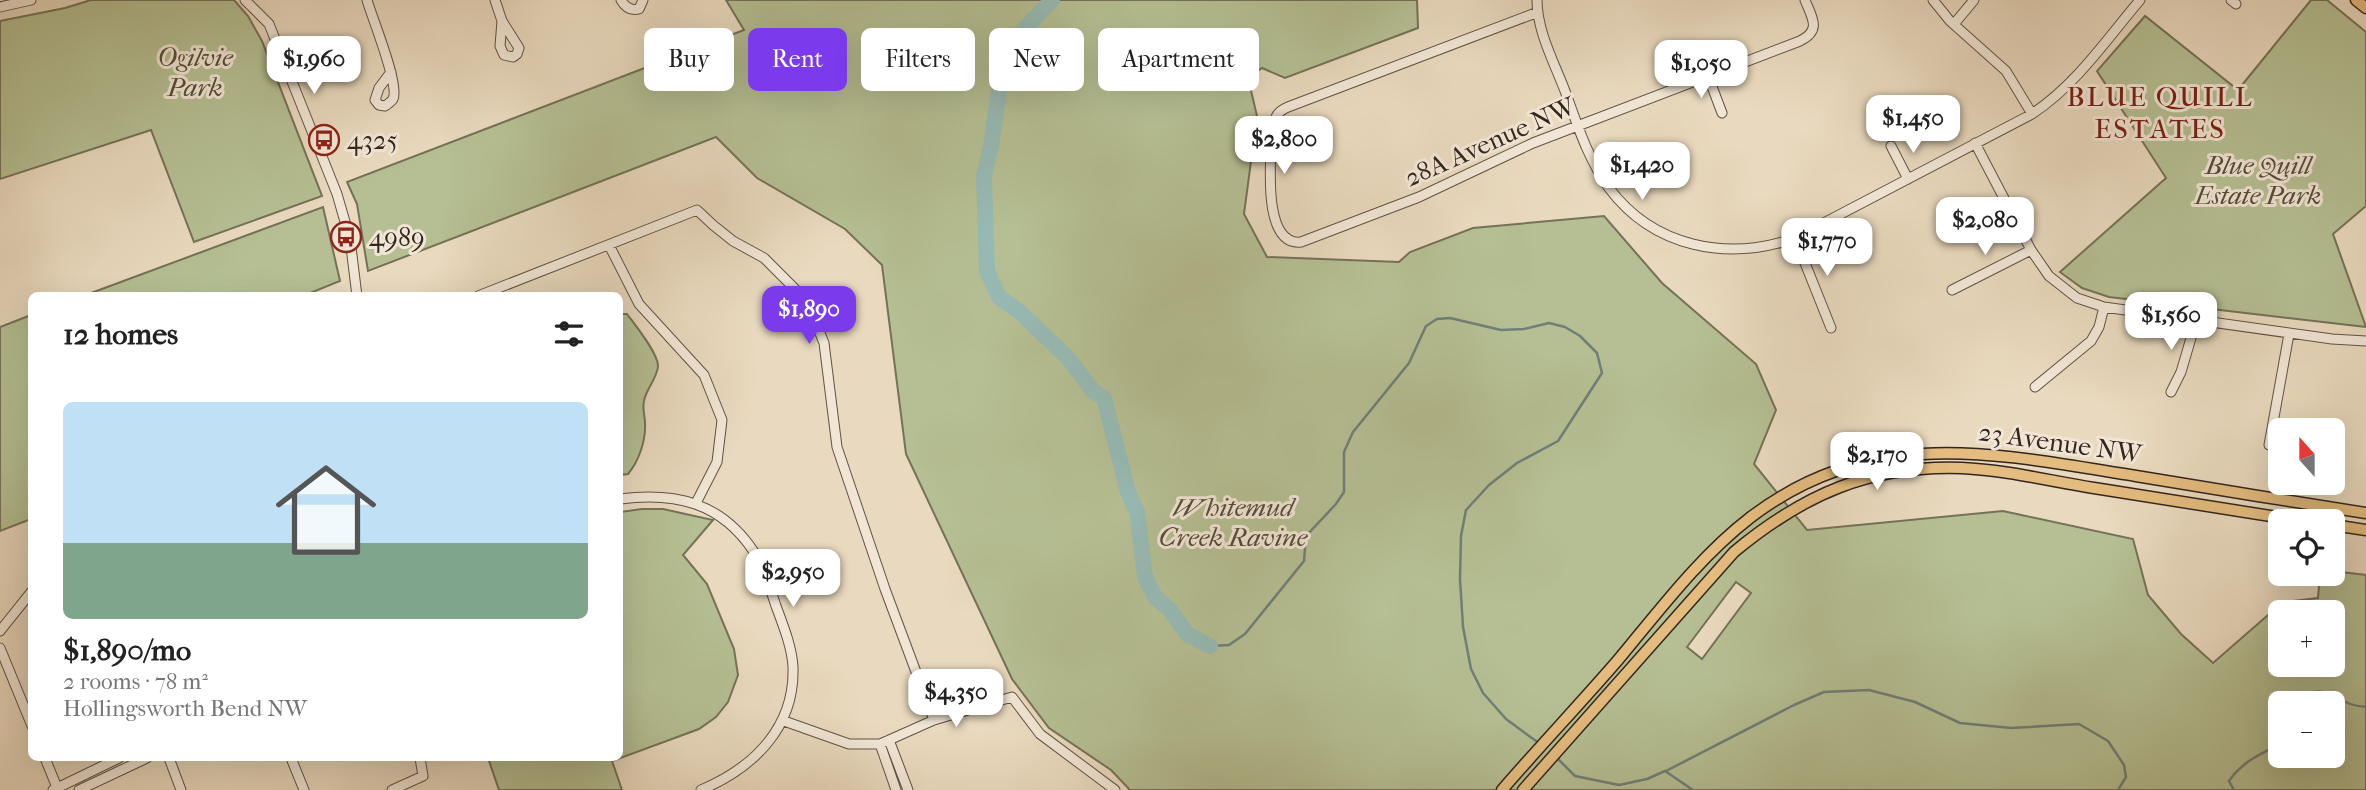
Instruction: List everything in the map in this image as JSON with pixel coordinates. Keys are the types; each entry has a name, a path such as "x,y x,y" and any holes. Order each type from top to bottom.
{"main road":[{"path":"2356,0 2366,8"},
{"name":"23 Avenue NW","path":"1502,790 1691,573 1720,544 1751,517 1788,493 1846,468 1928,452 2001,454 2366,513"},
{"name":"23 Avenue NW","path":"1526,787 1734,552 1798,505 1850,483 1928,468 1964,468 2268,516"},
{"path":"2345,527 2366,530"}],"street":[{"path":"0,7 31,0"},
{"path":"245,0 270,24 345,216 357,292"},
{"path":"367,0 391,72"},
{"path":"495,0 502,22"},
{"path":"621,0 624,5 635,10 639,9 643,0"},
{"path":"1537,0 1538,12 1578,125 1594,164 1618,198 1638,217 1679,240 1730,251 1764,248 1795,239 2032,114 2076,78 2140,0"},
{"name":"28A Avenue NW","path":"1538,12 1278,113 1273,125 1270,195 1282,233 1289,241 1301,242 1419,197 1524,147 1800,41 1813,31 1814,23 1805,0"},
{"path":"1933,0 1954,24 2001,65 2032,114"},
{"path":"1954,24 1974,0"},
{"path":"1708,76 1722,113"},
{"path":"1975,143 2031,250 2058,285 2077,298 2104,307 2289,334 2366,341"},
{"path":"1891,146 1908,179"},
{"path":"488,292 697,210 733,240 764,258 807,301 824,343 837,447 934,720"},
{"path":"1795,239 1831,328"},
{"path":"608,245 639,304 704,375 722,420 717,462 696,503"},
{"path":"1952,290 2031,250"},
{"path":"2035,387 2091,341 2099,327 2104,307"},
{"path":"2171,392 2181,372 2196,320"},
{"path":"2274,418 2289,334"},
{"path":"623,499 650,495 696,503 721,516 738,531 755,553 766,577 790,646 793,667 791,694 784,721 758,755 721,782 701,790"},
{"path":"0,631 28,596"},
{"path":"0,648 28,716"},
{"path":"784,721 849,744 884,742 934,720 1012,697 1040,734 1115,790"},
{"path":"884,742 896,790"},
{"path":"884,742 908,790"},
{"path":"46,761 56,789 113,761"},
{"path":"79,790 141,761"},
{"path":"170,761 181,790"},
{"path":"292,761 304,790"},
{"path":"392,790 422,776 420,761"}],"green space":[{"name":"Ogilvie Park","path":"91,0 234,0 248,16 262,41 322,196 194,242 151,130 0,179 0,21"},
{"name":"Whitemud Creek Ravine","path":"726,0 1417,0 1418,28 1285,78 1262,68 1259,70 1259,28 1098,28 1098,91 1251,91 1257,116 1244,214 1267,257 1399,262 1410,252 1473,228 1604,216 1662,283 1756,364 1776,410 1754,464 1807,530 2003,511 2133,539 2148,595 2181,634 2213,663 2268,615 2268,677 2345,677 2345,600 2300,600 2318,598 2319,586 2345,586 2345,572 2366,575 2366,790 1130,790 1111,770 1049,728 1012,679 906,454 882,265 845,229 757,178 716,137 368,271 357,204 347,182 644,68 644,91 734,91 734,34 744,30","holes":["1736,582 1751,593 1702,659 1687,647"]},
{"name":"Blue Quill Estate Park","path":"2311,0 2327,0 2366,32 2366,206 2333,234 2366,327 2109,297 2082,288 2060,272 2166,178 2097,71 2145,16 2238,90"},
{"path":"323,207 340,281 313,292 94,292"},
{"path":"623,314 627,314 640,332 658,366 644,401 645,430 641,450 628,474 623,475"},
{"path":"28,316 28,520 0,531 0,327"},
{"path":"663,509 713,520 683,555 707,584 734,649 738,675 728,702 716,717 699,729 623,757 623,512"},
{"path":"489,761 612,761 622,790 499,790"}],"waterway":[{"path":"1052,0 1005,50 984,176 987,271 999,297 1021,313 1068,358 1093,391 1104,398 1128,492 1137,512 1145,577 1155,597 1170,610 1187,634 1210,646"},
{"path":"1210,646 1229,645 1245,634 1304,561 1306,536 1344,492 1344,452 1353,432 1409,363 1426,326 1437,319 1450,318 1501,330 1524,329 1549,323 1565,327 1580,336 1597,353 1602,373 1558,441 1517,463 1489,485 1466,510 1461,536 1463,627 1471,669 1483,693 1506,719 1540,744"},
{"path":"1666,771 1824,692 1869,690 1915,702 1960,723 2011,728 2079,724 2108,741 2124,765 2126,777 2118,790"},
{"path":"2345,701 2366,707"},
{"path":"2234,790 2229,781 2252,759 2268,750"},
{"path":"1556,757 1575,776 1619,785 1647,779 1665,771 1693,790"}],"place":[{"name":"4325","path":"324,140"},
{"name":"4989","path":"346,237"}],"district":[{"name":"BLUE QUILL ESTATES","path":"2160,112"}]}
